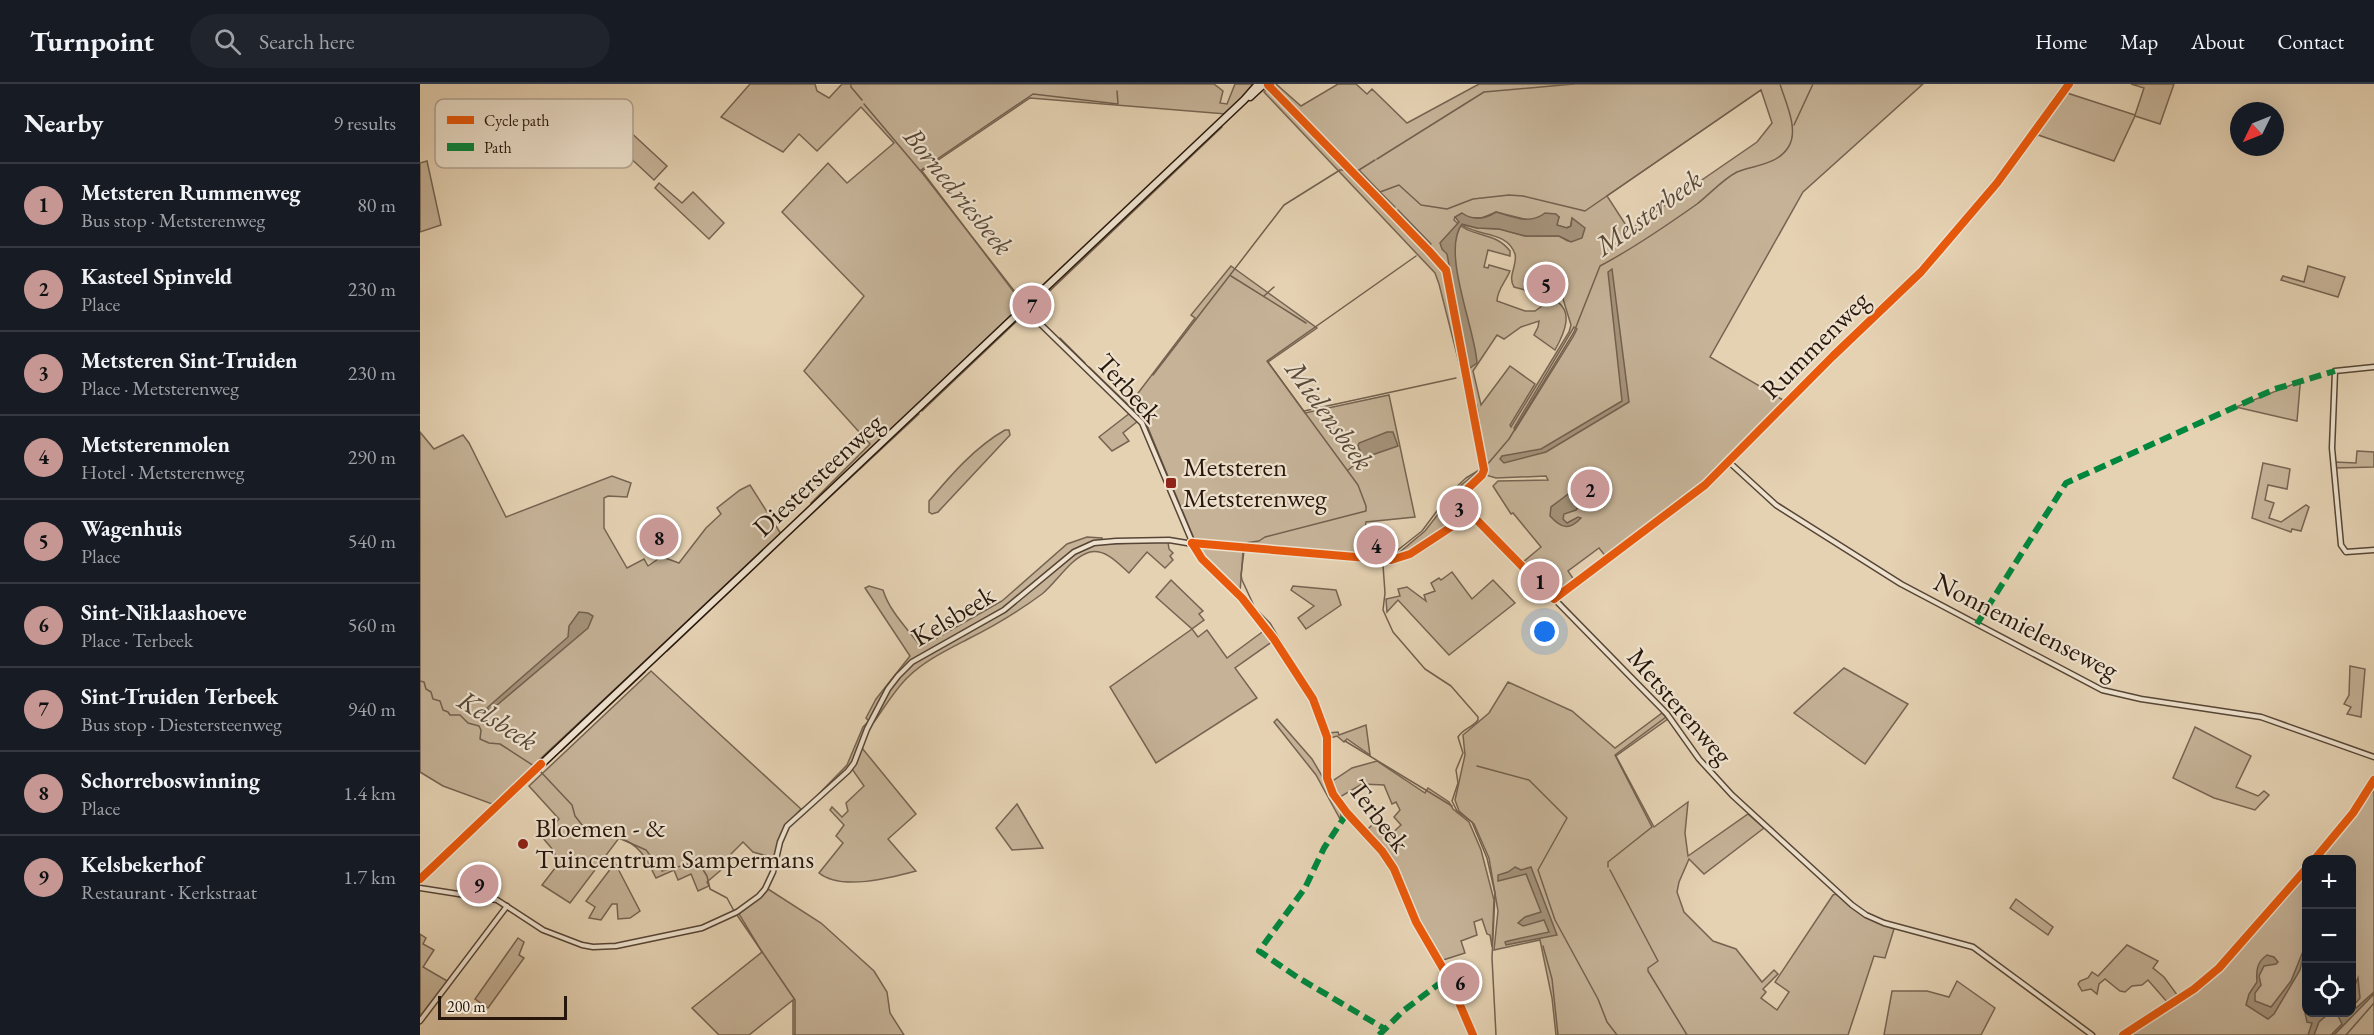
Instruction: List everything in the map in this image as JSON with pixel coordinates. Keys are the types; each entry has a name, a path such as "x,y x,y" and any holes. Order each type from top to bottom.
{"main road":[{"name":"Diestersteenweg","path":"420,879 1244,100 1258,84"},
{"name":"Diestersteenweg","path":"1244,100 1263,84"},
{"path":"2318,855 2353,813 2374,780"},
{"path":"2123,1035 2211,975 2302,875"}],"street":[{"name":"Rummenweg","path":"1554,599 1684,503 1729,462 1833,356 1921,272 1997,183 2069,84"},
{"name":"Terbeek","path":"1024,308 1142,423 1151,439 1192,543 1202,559 1249,606 1274,639 1313,699 1327,737 1327,778 1333,794 1347,813 1377,844 1394,869 1416,921 1448,977 1473,1035"},
{"path":"2374,367 2335,371 2332,448 2342,545 2346,552 2374,550"},
{"name":"Nonnemielenseweg","path":"1729,462 1776,504 1901,584 2102,690 2141,699 2261,717 2374,757"},
{"name":"Metsterenweg","path":"1192,543 1391,560 1410,554 1471,514 1667,714 1699,759 1732,795 1852,905 1884,923 1973,947 2092,1035"},
{"name":"Kelsbeek","path":"420,888 492,898 543,930 582,945 605,947 702,928 737,912 765,889 773,872 780,842 787,826 833,786 854,763 867,729 888,689 912,662 1004,610 1065,558 1088,546 1116,541 1154,540 1192,543"},
{"path":"420,1021 507,906"}],"shaded area":[{"path":"750,84 815,84 817,91 829,98 842,84 1214,84 1223,91 1220,103 1227,104 1235,84 1255,84 1226,114 1030,98 922,171 1023,304 813,506 811,503 870,444 804,371 864,296 782,212 828,163 847,183 894,143 861,107 817,151 799,134 783,152 721,117"},
{"path":"1272,84 1276,84 1301,106 1338,84 1356,84 1367,94 1372,89 1407,123 1479,84 1923,84 1803,192 1710,357 1783,400 1691,495 1607,558 1599,548 1568,571 1574,580 1587,573 1560,592 1551,588 1523,562 1541,547 1513,513 1511,514 1493,486 1498,481 1548,480 1546,476 1496,478 1486,475 1474,485 1472,481 1457,498 1464,509 1464,515 1402,555 1400,552 1425,531 1460,486 1482,468 1478,454 1484,452 1477,405 1470,406 1435,273 1264,92","holes":["1761,90 1772,123 1757,142 1629,230 1607,196","1496,212 1528,220 1559,217 1556,225 1566,228 1571,226 1568,241 1559,236 1525,236 1500,229 1477,228 1461,224 1475,231 1498,237 1511,246 1516,258 1512,279 1514,287 1529,291 1534,277 1540,278 1543,270 1564,276 1563,299 1571,325 1569,332 1511,427 1510,425 1535,384 1510,366 1481,405 1473,371 1497,335 1504,339 1521,327 1539,321 1534,335 1555,350 1562,337 1566,315 1559,303 1552,299 1535,311 1525,311 1497,301 1500,289 1510,271 1489,265 1488,268 1484,267 1488,250 1510,256 1510,251 1497,240 1468,230 1454,220 1455,217 1482,218","1574,327 1577,329 1573,337 1515,430 1514,428","1585,476 1598,482 1602,491 1603,495 1592,504 1579,485"]},
{"path":"2131,84 2174,84 2160,124 2135,116 2114,161 2038,135 2012,167 2067,93 2135,115 2144,88"},
{"path":"633,134 667,166 654,180 633,160"},
{"path":"427,161 441,225 420,232 420,163"},
{"path":"659,183 682,203 693,192 724,223 709,239 655,188"},
{"path":"1496,212 1527,219 1539,217 1545,213 1556,214 1559,217 1557,225 1567,228 1571,226 1572,218 1585,228 1582,238 1571,242 1559,236 1525,236 1499,229 1477,228 1462,224 1457,237 1455,253 1477,363 1470,368 1447,254 1440,243 1459,222 1455,217 1462,213 1479,218"},
{"path":"1231,266 1317,328 1268,362 1305,413 1389,395 1415,517 1366,522 1362,556 1195,541 1147,426 1129,405 1195,318 1191,315"},
{"path":"2308,266 2345,277 2338,297 2281,280 2283,276 2304,282"},
{"path":"1612,269 1629,402 1546,452 1504,463 1500,459 1502,456 1541,449 1622,401 1608,272"},
{"path":"2296,383 2300,384 2297,421 2236,407"},
{"path":"1130,413 1138,421 1123,433 1129,441 1112,451 1099,437"},
{"path":"1005,430 1009,430 1010,435 938,512 932,514 929,512 929,501 955,472 974,453"},
{"path":"420,432 434,449 463,435 506,517 612,476 631,483 627,497 608,496 604,498 604,528 627,568 644,559 648,566 658,559 657,555 679,563 706,528 721,514 717,508 750,485 781,534 492,804 443,786 420,772"},
{"path":"1387,432 1393,432 1398,446 1363,458 1359,443"},
{"path":"2357,451 2374,452 2374,467 2335,468 2335,462 2356,463"},
{"path":"2263,463 2290,469 2287,489 2268,485 2265,500 2274,503 2269,518 2281,522 2306,505 2309,507 2301,531 2292,529 2291,532 2252,518"},
{"path":"1571,492 1580,505 1576,510 1564,514 1563,519 1567,523 1578,517 1581,518 1573,525 1565,526 1550,516 1551,507"},
{"path":"1087,537 1102,538 1104,544 1168,542 1169,549 1173,553 1170,556 1173,560 1165,568 1147,552 1129,573 1101,553 1090,552 1077,559 1042,594 997,624 936,656 907,678 874,722 871,722 856,756 844,775 806,807 847,765 863,727 869,721 866,718 876,699 910,656 865,588 869,586 883,590 898,618 918,643 925,645 1002,601 1067,544"},
{"path":"1202,548 1243,551 1240,592 1202,556 1200,552"},
{"path":"1452,572 1472,599 1493,580 1515,603 1449,655 1398,600 1387,612 1386,599 1400,596 1398,589 1407,587 1426,601 1424,595 1435,591 1431,583 1439,578 1441,580"},
{"path":"1171,580 1203,611 1199,614 1204,620 1192,629 1156,597"},
{"path":"1293,586 1336,590 1341,605 1306,629 1298,618 1314,606 1291,590"},
{"path":"579,612 593,616 588,628 490,711 487,708 568,637 569,626"},
{"path":"1192,629 1198,637 1207,630 1227,658 1265,630 1273,641 1235,668 1257,698 1156,763 1110,687"},
{"path":"2350,666 2365,669 2361,717 2347,714 2351,707 2344,704 2349,695"},
{"path":"1844,668 1908,704 1865,764 1794,713"},
{"path":"651,671 801,809 786,825 774,858 753,852 743,842 724,861 727,865 707,882 709,886 698,891 691,874 678,880 674,870 656,878 638,849 619,838 570,903 542,885 559,863 554,851 542,837 559,819 529,786"},
{"path":"1508,682 1572,711 1615,748 1662,713 1668,719 1616,756 1654,827 1688,802 1685,833 1688,856 1748,814 1764,828 1704,874 1689,859 1677,892 1684,912 1713,941 1736,949 1762,982 1774,970 1778,974 1763,989 1766,992 1761,998 1777,1010 1789,992 1775,982 1833,895 1836,894 1863,916 1894,929 1885,958 1874,956 1848,1035 1556,1035 1552,998 1540,940 1494,950 1498,911 1489,858 1474,824 1459,811 1455,800 1465,755 1463,735 1489,713"},
{"path":"1277,719 1312,759 1342,810 1340,819 1316,775 1274,722"},
{"path":"1366,725 1370,755 1347,739 1344,742 1337,736 1330,738 1328,733 1338,732 1339,735"},
{"path":"2195,727 2251,756 2236,787 2258,796 2264,791 2269,795 2255,810 2214,798 2173,778"},
{"path":"862,748 916,814 888,839 916,871 866,881 840,881 819,873 843,843 836,836 844,825 830,810 832,807 842,817 848,811 846,803 864,786 852,769"},
{"path":"1377,761 1425,793 1428,788 1449,802 1453,809 1469,822 1481,850 1494,900 1492,947 1490,935 1487,934 1482,919 1474,922 1477,935 1461,941 1465,953 1443,960 1417,915 1398,868 1367,830 1375,822 1389,836 1401,825 1394,817 1400,810 1396,802 1392,804 1384,785 1362,784 1340,797 1331,782 1352,768"},
{"path":"2374,790 2374,1035 2131,1035 2203,988 2227,965 2302,881 2302,1017 2356,1017 2356,855 2323,855"},
{"path":"1017,804 1043,848 1012,850 996,828"},
{"path":"615,863 640,911 630,918 618,919 617,904 612,904 601,920 589,918 595,907 586,901"},
{"path":"1515,867 1521,870 1531,867 1557,935 1506,945 1505,942 1508,941 1549,932 1544,920 1523,926 1518,923 1525,917 1541,912 1526,874 1498,881 1498,875"},
{"path":"768,889 821,923 874,971 887,992 890,1013 904,1035 793,1035 793,1000 749,1035 719,1035 692,1008 762,952 739,914"},
{"path":"2016,899 2053,927 2048,935 2010,908"},
{"path":"420,934 426,938 423,944 434,950 423,967 449,982 420,1018"},
{"path":"518,938 524,942 519,955 524,958 488,1008 475,999"},
{"path":"2127,945 2158,961 2153,968 2164,977 2178,996 2168,1003 2148,980 2142,985 2132,986 2125,992 2120,991 2105,979 2099,984 2097,994 2091,989 2082,991 2078,984 2080,981 2088,978 2092,972 2098,976"},
{"path":"2302,954 2300,970 2274,1014 2268,1019 2246,1005 2249,994 2257,982 2258,967 2267,955 2274,957 2278,962 2264,966 2259,976 2261,985 2255,993 2255,1001 2271,1007 2291,981"},
{"path":"2358,978 2360,998 2356,1003"},
{"path":"1957,981 1995,1008 1981,1035 1884,1035 1892,991 1927,991 1949,997"},
{"path":"2374,992 2356,1012 2356,1008"},
{"path":"2306,1017 2325,1017 2319,1022 2314,1035 2308,1035 2312,1023 2307,1022"},
{"path":"2338,1017 2352,1017 2334,1035 2331,1035 2342,1024"}],"waterway":[{"name":"Bornedriesbeek","path":"851,84 862,100"},
{"path":"1377,159 1484,92 1574,84"},
{"name":"Melsterbeek","path":"1389,557 1422,531 1451,492 1466,478 1486,466 1509,439 1574,332 1600,266 1674,220 1732,175 1772,161 1789,146 1793,132 1792,123 1780,84"},
{"name":"Mielensbeek","path":"1794,125 1813,84"},
{"name":"Mielensbeek","path":"1395,207 1380,192 1399,185 1421,205 1447,209 1473,199 1509,195 1523,196 1585,211 1761,90"},
{"path":"921,170 1033,94 1118,104 1117,91"},
{"name":"Bornedriesbeek","path":"864,104 923,174 1023,302"},
{"path":"1036,304 1222,127"},
{"path":"1375,160 1359,170 1380,192"},
{"path":"1153,375 1284,205 1340,170 1347,170"},
{"path":"1351,170 1359,170"},
{"name":"Mielensbeek","path":"1398,210 1431,244 1429,246"},
{"name":"Mielensbeek","path":"1244,546 1245,543 1259,541 1265,537 1366,511 1358,485 1267,361 1416,256"},
{"path":"1231,276 1306,323"},
{"path":"1264,296 1274,287"},
{"path":"922,411 1020,318"},
{"name":"Bornedriesbeek","path":"1060,338 1085,363"},
{"name":"Bornedriesbeek","path":"1089,367 1144,420"},
{"path":"1304,411 1456,378"},
{"path":"789,535 919,414"},
{"name":"Bornedriesbeek","path":"1146,423 1188,528"},
{"path":"1348,470 1363,458"},
{"name":"Bornedriesbeek","path":"1192,538 1245,543"},
{"path":"667,651 784,540"},
{"name":"Mielensbeek","path":"1244,551 1242,580 1255,608 1270,623 1283,645"},
{"name":"Melsterbeek","path":"1383,565 1385,593 1383,610 1393,632 1425,669 1451,686 1478,717 1478,720 1458,737 1463,753 1456,770 1458,783 1452,801 1457,811 1472,822 1487,858 1495,893 1492,958 1496,1035"},
{"path":"561,751 645,672"},
{"name":"Kelsbeek","path":"420,681 424,682 433,699 440,701 443,710 450,715 460,715 468,723 479,726 480,739 500,744 534,766"},
{"path":"1608,867 1608,862 1652,827 1615,755 1666,717"},
{"name":"Mielensbeek","path":"1345,741 1452,806"},
{"path":"1477,766 1529,780 1567,818 1538,870 1555,920 1598,999 1607,1022 1617,1035"},
{"name":"Kelsbeek","path":"540,771 572,805 575,816 586,830 608,830 612,835 646,850 662,871 689,864 700,865 707,876 710,889 727,898 734,911"},
{"path":"1610,870 1658,961 1648,968 1648,971 1687,1035"},
{"name":"Kelsbeek","path":"737,915 795,1000 795,1035"},
{"path":"1543,946 1552,979 1558,1035"},
{"path":"2346,1035 2374,1003"}],"marked path":[{"path":"1977,624 2066,483 2275,389 2335,371"},
{"path":"1347,813 1324,848 1305,888 1259,951 1297,977 1385,1029"},
{"path":"1379,1035 1403,1011 1448,977"}],"cycle path":[{"path":"1270,84 1268,85 1446,270 1484,470 1482,475 1459,497 1471,514 1554,599 1705,485 1833,356 1921,272 1997,183 2069,84"},
{"path":"1192,543 1391,560 1410,554 1471,514"},
{"path":"1192,543 1202,559 1242,598 1274,639 1313,699 1327,737 1327,778 1333,794 1382,851 1394,869 1416,922 1448,977 1473,1035"},
{"path":"420,879 541,764"},
{"path":"2318,855 2353,813 2374,780"},
{"path":"2123,1035 2194,989 2219,968 2302,874"}],"place":[{"name":"Wagenhuis","path":"1546,284"},
{"name":"Sint-Truiden Terbeek","path":"1032,305"},
{"name":"Metsteren Metsterenweg","path":"1171,483"},
{"name":"Kasteel Spinveld","path":"1590,489"},
{"name":"Metsteren Sint-Truiden","path":"1459,508"},
{"name":"Schorreboswinning","path":"659,537"},
{"name":"Metsterenmolen","path":"1376,545"},
{"name":"Metsteren Rummenweg","path":"1540,581"},
{"name":"Bloemen - & Tuincentrum Sampermans","path":"523,844"},
{"name":"Kelsbekerhof","path":"479,884"},
{"name":"Sint-Niklaashoeve","path":"1460,982"}]}
